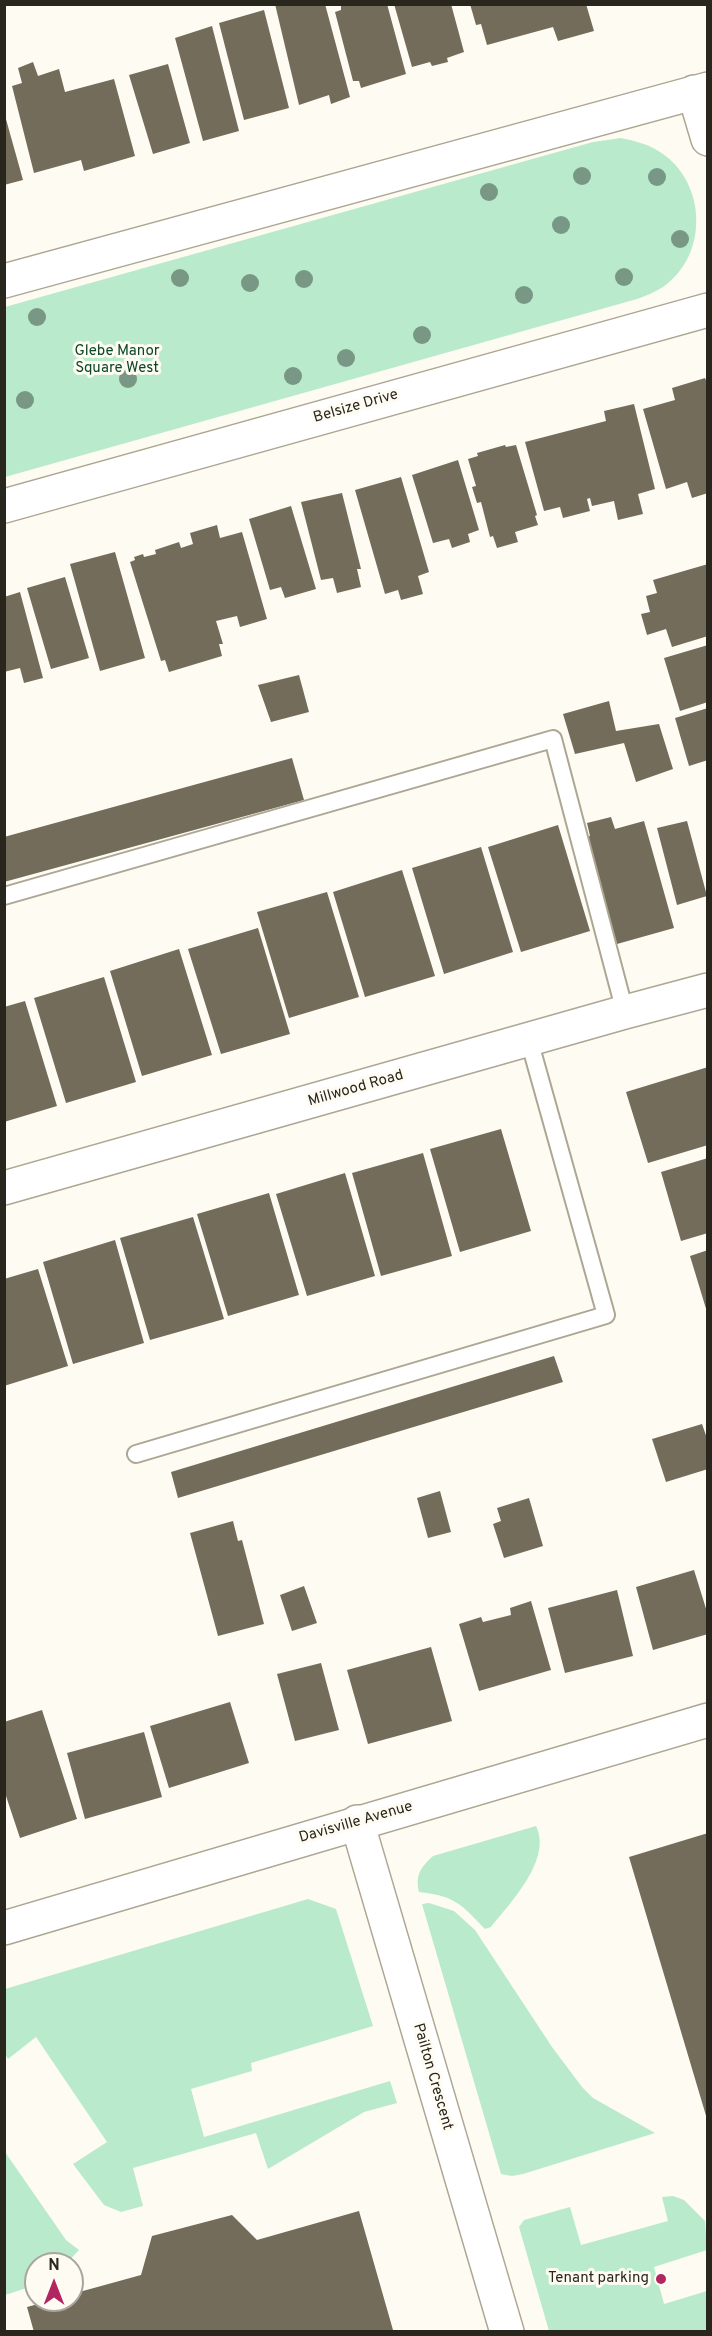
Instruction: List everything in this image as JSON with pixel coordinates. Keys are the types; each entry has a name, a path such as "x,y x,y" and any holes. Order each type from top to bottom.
{"street":[{"path":"4,281 701,91 708,139"},
{"name":"Belsize Drive","path":"4,506 708,310"},
{"name":"Millwood Road","path":"4,1188 708,990"},
{"name":"Davisville Avenue","path":"4,1928 708,1720"},
{"name":"Pailton Crescent","path":"357,1822 507,2331"}],"lane":[{"path":"4,896 553,739 625,1012"},
{"path":"136,1454 606,1315 529,1040"}],"green space":[{"name":"Glebe Manor Square West","path":"621,138 651,147 676,165 687,181 694,199 695,238 689,257 678,273 657,291 637,299 5,477 5,307 593,142"},
{"path":"536,1826 540,1839 539,1852 534,1866 519,1892 491,1927 485,1929 463,1907 449,1899 419,1892 420,1872 433,1856"},
{"path":"308,1899 336,1909 373,2026 251,2063 252,2071 191,2089 204,2137 390,2081 397,2103 364,2112 268,2169 256,2133 133,2168 143,2206 121,2212 104,2205 73,2164 107,2142 36,2037 8,2059 4,2052 5,1989"},
{"path":"429,1903 454,1911 475,1930 552,2047 582,2087 593,2098 655,2133 523,2174 512,2176 501,2174 422,1904"},
{"path":"5,2152 66,2240 79,2250 77,2252 24,2252 24,2289 5,2295"},
{"path":"673,2196 684,2200 705,2221 707,2250 654,2267 664,2304 707,2291 707,2331 549,2331 519,2227 524,2220 570,2207 581,2245 668,2221 662,2197"}],"building":[{"path":"275,4 325,4 350,97 331,104 329,95 299,105"},
{"path":"341,4 387,4 406,74 361,88 359,81 353,81 335,12 341,10"},
{"path":"394,4 451,4 464,52 447,58 448,62 432,66 430,62 412,67"},
{"path":"470,4 586,4 594,31 558,41 553,27 487,45 481,24 476,25"},
{"path":"264,10 289,108 244,120 219,23"},
{"path":"212,26 239,131 203,141 175,38"},
{"path":"33,62 38,76 59,69 65,92 114,79 135,156 84,171 81,160 34,173 12,86 22,83 18,68"},
{"path":"168,64 190,143 153,154 129,75"},
{"path":"4,112 23,180 4,185"},
{"path":"705,378 708,385 708,493 692,498 687,482 666,489 643,409 675,400 672,388"},
{"path":"634,404 655,489 638,494 643,514 618,520 614,501 592,506 590,498 587,499 590,511 563,518 560,507 544,511 525,442 606,421 604,411"},
{"path":"505,445 506,447 516,445 538,525 515,532 518,542 497,548 493,536 490,537 481,502 477,503 472,487 476,486 468,459 478,456 477,453"},
{"path":"458,460 479,530 468,534 470,542 452,548 449,539 433,543 412,475"},
{"path":"401,477 429,572 418,576 423,594 401,600 398,590 385,594 355,490"},
{"path":"342,493 361,569 357,569 361,587 337,593 333,578 321,580 301,502"},
{"path":"291,506 316,589 285,598 281,587 270,590 249,519"},
{"path":"217,525 220,538 242,532 267,619 240,627 237,616 216,621 223,644 219,644 222,656 169,672 165,660 161,661 130,562 135,560 134,557 156,554 155,550 179,542 181,548 193,544 190,533"},
{"path":"115,552 145,658 100,671 70,564"},
{"path":"708,564 708,636 672,647 666,629 647,635 641,614 650,612 646,596 657,593 653,580"},
{"path":"65,577 89,658 51,669 27,588"},
{"path":"20,592 43,678 24,683 20,668 4,672 4,597"},
{"path":"708,645 708,702 680,711 664,658"},
{"path":"299,675 309,712 271,722 258,685"},
{"path":"609,701 616,731 659,724 673,769 636,782 624,743 575,754 563,714"},
{"path":"708,708 708,760 689,766 675,718"},
{"path":"292,758 304,800 4,882 4,837"},
{"path":"611,817 615,829 644,821 674,928 617,944 587,837 590,836 587,823"},
{"path":"687,821 707,896 677,905 657,828"},
{"path":"558,825 590,931 521,952 488,847"},
{"path":"481,847 513,952 444,974 412,868"},
{"path":"402,870 435,976 365,997 333,892"},
{"path":"327,892 359,997 289,1018 257,912"},
{"path":"258,928 290,1034 221,1054 188,949"},
{"path":"179,949 212,1055 142,1076 110,971"},
{"path":"104,977 136,1082 66,1103 34,998"},
{"path":"25,1001 57,1106 4,1122 4,1007"},
{"path":"708,1067 708,1145 648,1163 626,1092"},
{"path":"501,1129 531,1231 460,1252 430,1149"},
{"path":"423,1153 452,1256 381,1276 352,1173"},
{"path":"708,1158 708,1233 681,1241 661,1172"},
{"path":"345,1173 375,1276 307,1296 276,1194"},
{"path":"269,1193 299,1295 228,1316 197,1214"},
{"path":"193,1217 224,1319 150,1340 120,1238"},
{"path":"115,1240 144,1343 73,1364 43,1262"},
{"path":"708,1250 708,1312 707,1312 690,1256"},
{"path":"38,1269 68,1366 4,1386 4,1279"},
{"path":"554,1356 563,1382 178,1498 171,1472"},
{"path":"702,1424 708,1441 708,1469 666,1482 652,1439"},
{"path":"440,1491 451,1532 428,1538 417,1498"},
{"path":"529,1498 543,1546 504,1558 493,1524 501,1521 497,1508"},
{"path":"233,1521 238,1541 242,1540 264,1624 218,1636 190,1533"},
{"path":"694,1570 708,1615 708,1634 653,1650 636,1587"},
{"path":"304,1586 317,1623 292,1631 280,1595"},
{"path":"617,1590 633,1656 565,1673 548,1608"},
{"path":"531,1601 551,1670 479,1691 459,1624 481,1617 483,1622 511,1615 510,1608"},
{"path":"431,1647 452,1721 368,1744 347,1670"},
{"path":"321,1663 339,1730 295,1741 277,1674"},
{"path":"230,1702 249,1763 169,1788 150,1726"},
{"path":"42,1710 77,1819 20,1838 4,1790 4,1722"},
{"path":"144,1732 162,1797 85,1819 67,1753"},
{"path":"708,1833 708,2119 707,2119 629,1857"},
{"path":"359,2211 393,2330 386,2332 34,2332 28,2312 84,2312 84,2291 141,2275 152,2236 232,2215 257,2240"}],"place":[{"name":"Tenant parking","path":"661,2279"}]}
